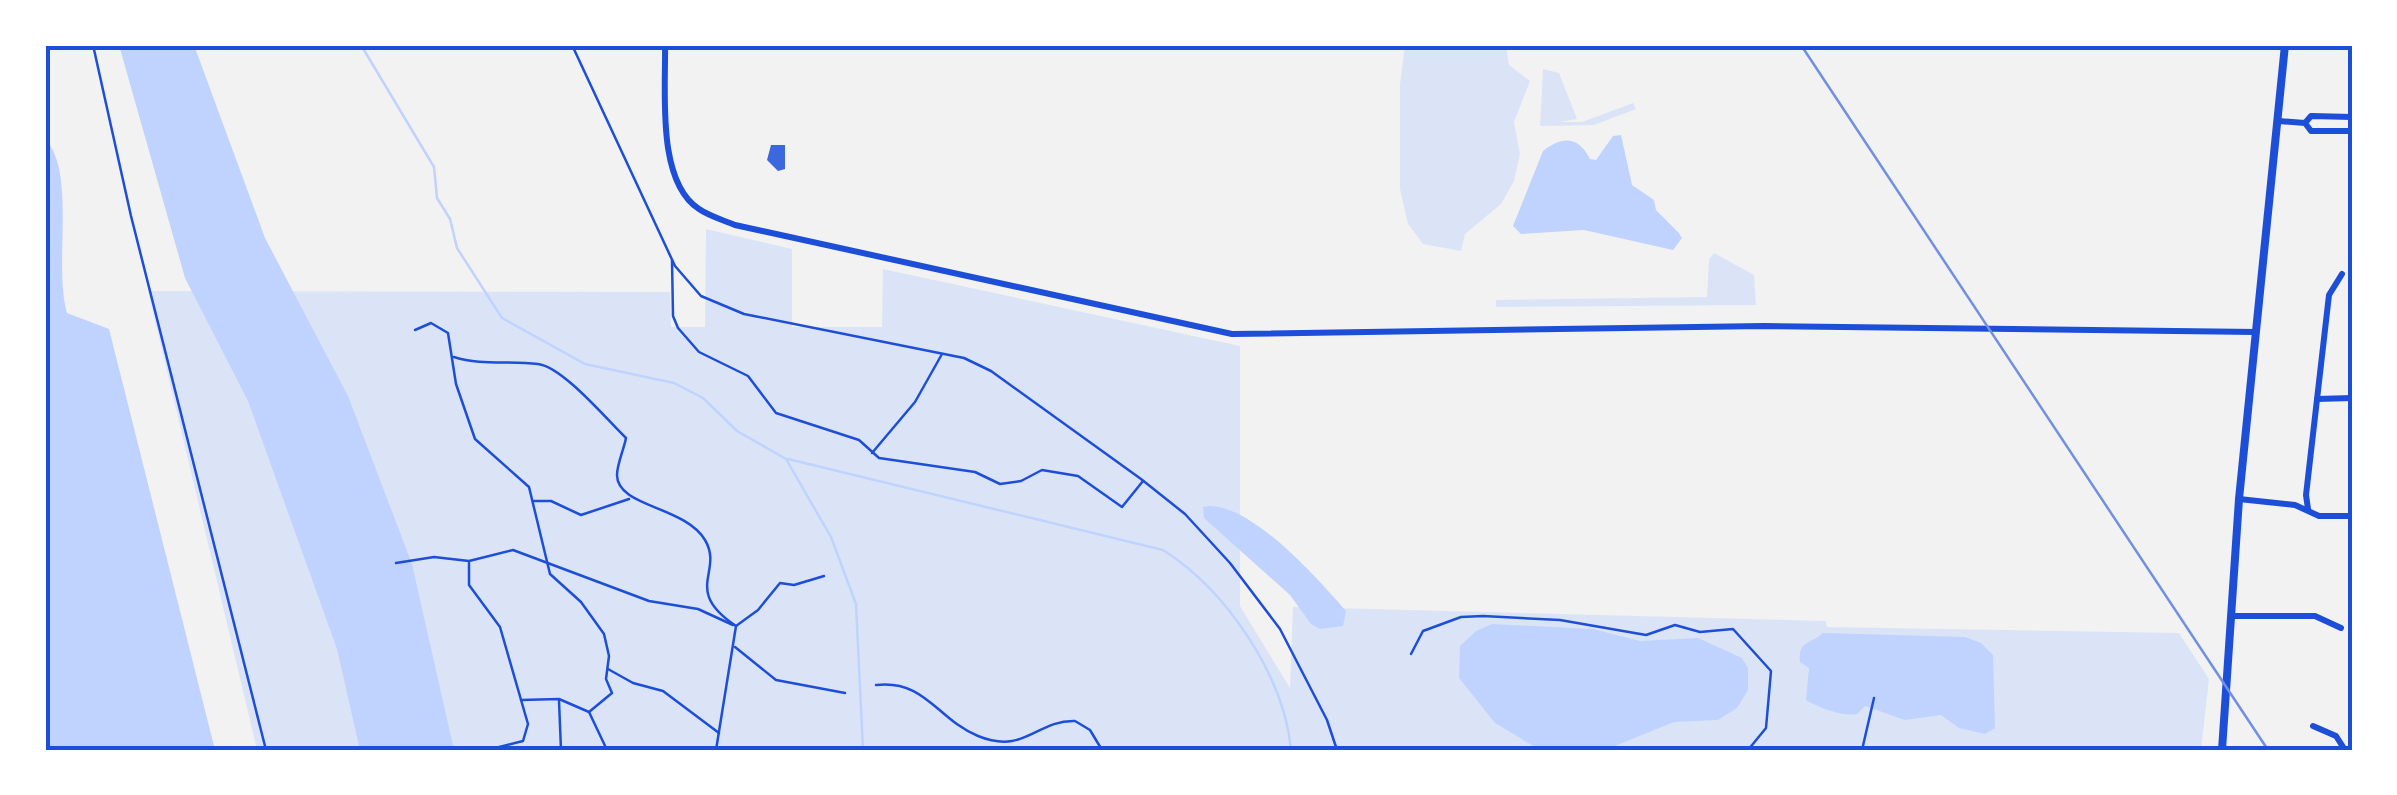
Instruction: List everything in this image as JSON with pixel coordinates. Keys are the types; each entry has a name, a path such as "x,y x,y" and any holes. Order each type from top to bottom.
{"main road":[{"path":"2222,750 2239,499 2286,45"}],"street":[{"path":"665,45 667,144 676,180 696,208 735,225 1232,334 1764,326 2258,332"},
{"path":"2304,123 2312,116 2352,117"},
{"path":"2278,121 2304,123 2312,130 2352,131"},
{"path":"2308,509 2329,295 2342,274"},
{"path":"2317,398 2352,398"},
{"path":"2239,499 2308,509 2319,516 2352,516"},
{"path":"2232,616 2315,616 2341,628"},
{"path":"2312,726 2336,736 2345,750"}],"path":[{"path":"93,45 131,216 266,750"},
{"path":"572,45 672,259 701,296 744,314 943,353 990,371 1185,514 1230,562 1280,628 1328,720 1337,750"},
{"path":"672,259 674,320 696,348 748,376 776,413 861,441 872,454 900,463 975,472 1000,484 1021,481 1042,470 1065,472 1086,479 1122,507 1142,480"},
{"path":"415,330 431,324 445,330 474,439 524,479 534,500 556,583 581,602 601,628 608,649 606,679 612,693 588,712"},
{"path":"872,454 915,402 943,353"},
{"path":"452,356 478,364 500,359 542,364 562,377 626,438 617,476 631,499"},
{"path":"534,500 551,501 581,514 631,499 680,515 704,538 709,600 717,613 736,626"},
{"path":"396,563 434,557 469,561 513,550 649,601 698,609 736,626"},
{"path":"469,561 469,586 498,622 528,724 526,738 487,750"},
{"path":"716,750 736,626 758,610 780,583 794,586 824,576"},
{"path":"1411,654 1423,631 1461,617 1560,620 1646,635 1675,626 1700,632 1733,629 1771,671 1766,728 1748,750"},
{"path":"734,646 751,664 776,680 845,693"},
{"path":"608,669 633,683 663,690 720,734"},
{"path":"876,685 916,689 956,724 988,740 1020,743 1058,724 1075,721 1090,730 1102,750"},
{"path":"1862,750 1874,698"},
{"path":"520,700 559,700 588,712 606,750"},
{"path":"559,700 561,750"}],"shaded area":[{"path":"1405,45 1506,45 1509,65 1530,81 1514,122 1520,154 1514,181 1501,204 1465,234 1461,251 1423,244 1408,224 1400,189 1400,84"},
{"path":"1543,69 1559,73 1577,119 1560,122 1582,122 1633,103 1636,109 1594,125 1540,126"},
{"path":"706,229 792,249 792,327 882,327 883,269 1240,346 1240,606 1290,688 1293,607 1826,621 1827,627 2179,633 2209,679 2201,750 257,750 148,291 670,292 671,327 705,327"},
{"path":"1714,253 1754,275 1756,305 1496,307 1496,300 1707,297 1709,259"}],"water":[{"path":"119,45 194,45 265,238 348,396 412,564 454,750 360,750 337,649 248,401 185,278"},
{"path":"1621,135 1632,185 1654,200 1656,210 1682,238 1673,250 1584,230 1521,234 1513,226 1543,151 1557,142 1570,141 1596,160 1613,136"},
{"path":"45,139 55,154 60,174 67,313 109,329 215,750 45,750"},
{"path":"1203,507 1245,518 1284,546 1346,611 1343,626 1320,629 1311,624 1290,595 1204,518"},
{"path":"1492,624 1593,629 1640,641 1698,638 1742,658 1748,668 1748,690 1737,708 1718,720 1674,722 1605,750 1540,750 1495,723 1459,678 1460,646 1476,631"},
{"path":"1823,633 1965,637 1981,643 1993,655 1995,728 1985,734 1959,728 1941,715 1905,720 1865,706 1851,715 1811,703 1806,700 1809,668 1800,662 1800,655 1803,646"}],"building":[{"path":"771,145 785,145 785,169 778,171 767,160"}],"waterway":[{"path":"361,45 434,167 437,198 450,219 457,248 502,318 585,364 674,383 703,398 737,431 786,459 831,537 856,604 863,750"},
{"path":"788,459 1163,550 1209,588 1248,637 1277,693 1291,750"}],"railway":[{"path":"1801,45 2268,750"}]}
